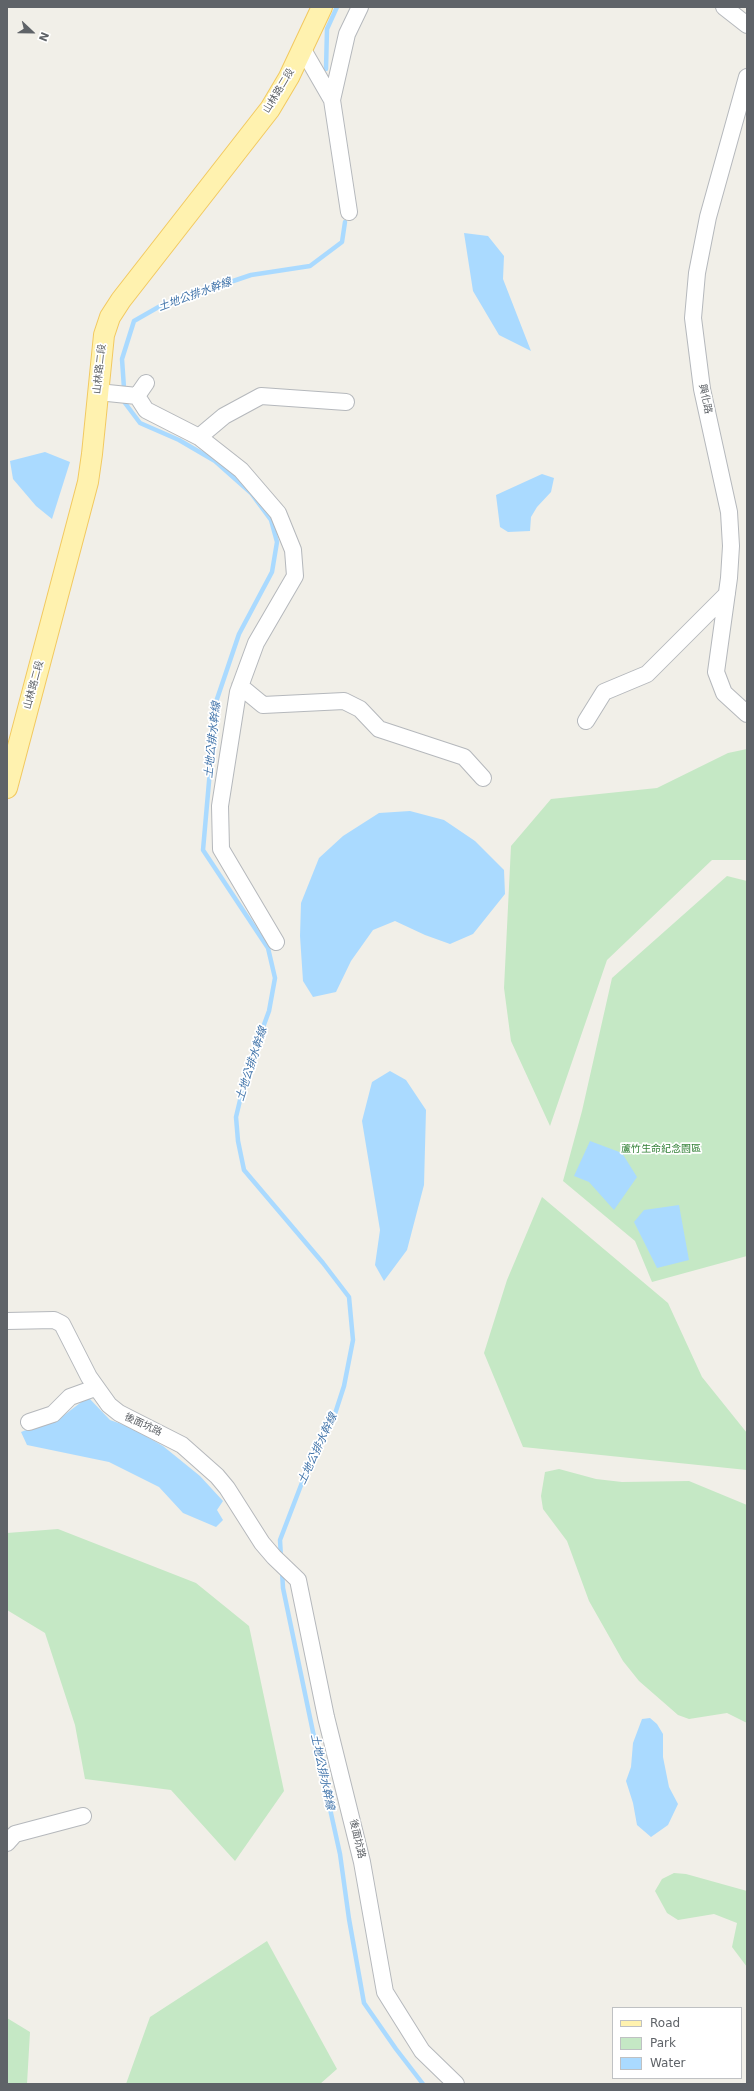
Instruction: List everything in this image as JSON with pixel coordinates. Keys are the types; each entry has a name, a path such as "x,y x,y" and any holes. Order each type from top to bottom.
{"main road":[{"name":"山林路二段","path":"7,788 13,743 88,482 104,393 104,335 110,317 121,300 270,109 281,91 322,7"}],"street":[{"path":"332,100 347,34 360,7"},
{"path":"724,7 747,25"},
{"path":"302,48 332,100 349,212"},
{"name":"興化路","path":"747,77 708,217 697,273 693,318 702,389 729,512 731,546 727,594 716,672 724,693 747,714"},
{"path":"104,393 139,391 146,410 199,437 241,470 278,513 293,550 295,576 256,643 240,686 220,806 221,849 276,942"},
{"path":"199,437 224,416 261,396 346,402"},
{"path":"586,721 604,692 647,674 727,594"},
{"path":"240,686 263,704 344,701 360,709 379,729 464,757 483,778"},
{"name":"後面坑路","path":"7,1321 54,1320 62,1324 95,1388 109,1405 119,1413 182,1445 217,1476 228,1488 262,1543 298,1580 326,1717 362,1862 385,1992 422,2051 456,2084"},
{"path":"29,1422 53,1414 70,1397 95,1388"},
{"path":"7,1843 15,1834 83,1816"}],"green space":[{"path":"747,749 747,860 712,860 607,960 550,1126 511,1041 504,988 511,846 551,799 657,788 728,753"},
{"name":"蘆竹生命紀念園區","path":"727,876 747,881 747,1256 652,1282 635,1241 563,1181 582,1111 612,978"},
{"path":"542,1197 668,1303 702,1377 747,1433 747,1470 523,1447 484,1353 507,1280"},
{"path":"559,1469 596,1479 622,1482 689,1481 747,1505 747,1723 727,1713 689,1719 678,1715 639,1681 623,1661 589,1601 567,1541 543,1509 541,1496 545,1472"},
{"path":"58,1529 196,1583 249,1626 284,1791 235,1861 171,1790 85,1779 75,1725 45,1633 7,1610 7,1533"},
{"path":"674,1873 686,1874 747,1891 747,1967 732,1947 737,1923 714,1914 678,1920 667,1913 655,1891 662,1879"},
{"path":"267,1941 337,2069 320,2084 126,2084 150,2017"},
{"path":"7,2018 30,2032 27,2084 7,2084"}],"water":[{"path":"464,233 488,236 504,256 503,279 531,351 499,335 473,291"},
{"path":"45,452 70,462 52,519 36,506 13,479 10,461"},
{"path":"542,474 554,478 551,492 537,507 531,517 530,531 508,532 500,527 496,495"},
{"path":"410,811 444,820 475,841 504,870 505,894 473,934 450,944 425,935 395,921 373,930 351,961 336,992 313,997 303,981 300,936 301,903 319,858 343,836 379,813"},
{"path":"390,1071 406,1080 426,1110 424,1185 407,1250 384,1281 375,1265 380,1230 362,1121 372,1082"},
{"path":"590,1141 622,1153 637,1177 614,1210 589,1182 574,1176"},
{"path":"679,1205 689,1260 657,1268 634,1222 644,1210"},
{"path":"88,1397 110,1420 130,1427 163,1446 200,1476 223,1501 217,1510 223,1520 216,1527 183,1513 159,1487 109,1462 27,1445 21,1432 63,1416"},
{"path":"650,1718 657,1724 663,1734 663,1757 669,1787 678,1804 668,1825 651,1837 637,1825 633,1803 626,1781 631,1767 633,1743 642,1719"}],"waterway":[{"name":"土地公排水幹線","path":"326,69 327,29 337,7"},
{"name":"土地公排水幹線","path":"281,1558 280,1540 308,1467 332,1423 344,1386 353,1340 349,1297 323,1263 244,1170 238,1141 236,1117 247,1071 269,1011 275,978 268,948 203,850 216,702 239,634 272,572 277,542 271,520 251,493 215,461 179,440 140,423 125,403 122,359 134,321 162,305 251,275 310,266 342,242 345,222"},
{"name":"土地公排水幹線","path":"282,1571 283,1588 340,1854 349,1919 364,2003 396,2049 423,2084"}]}
